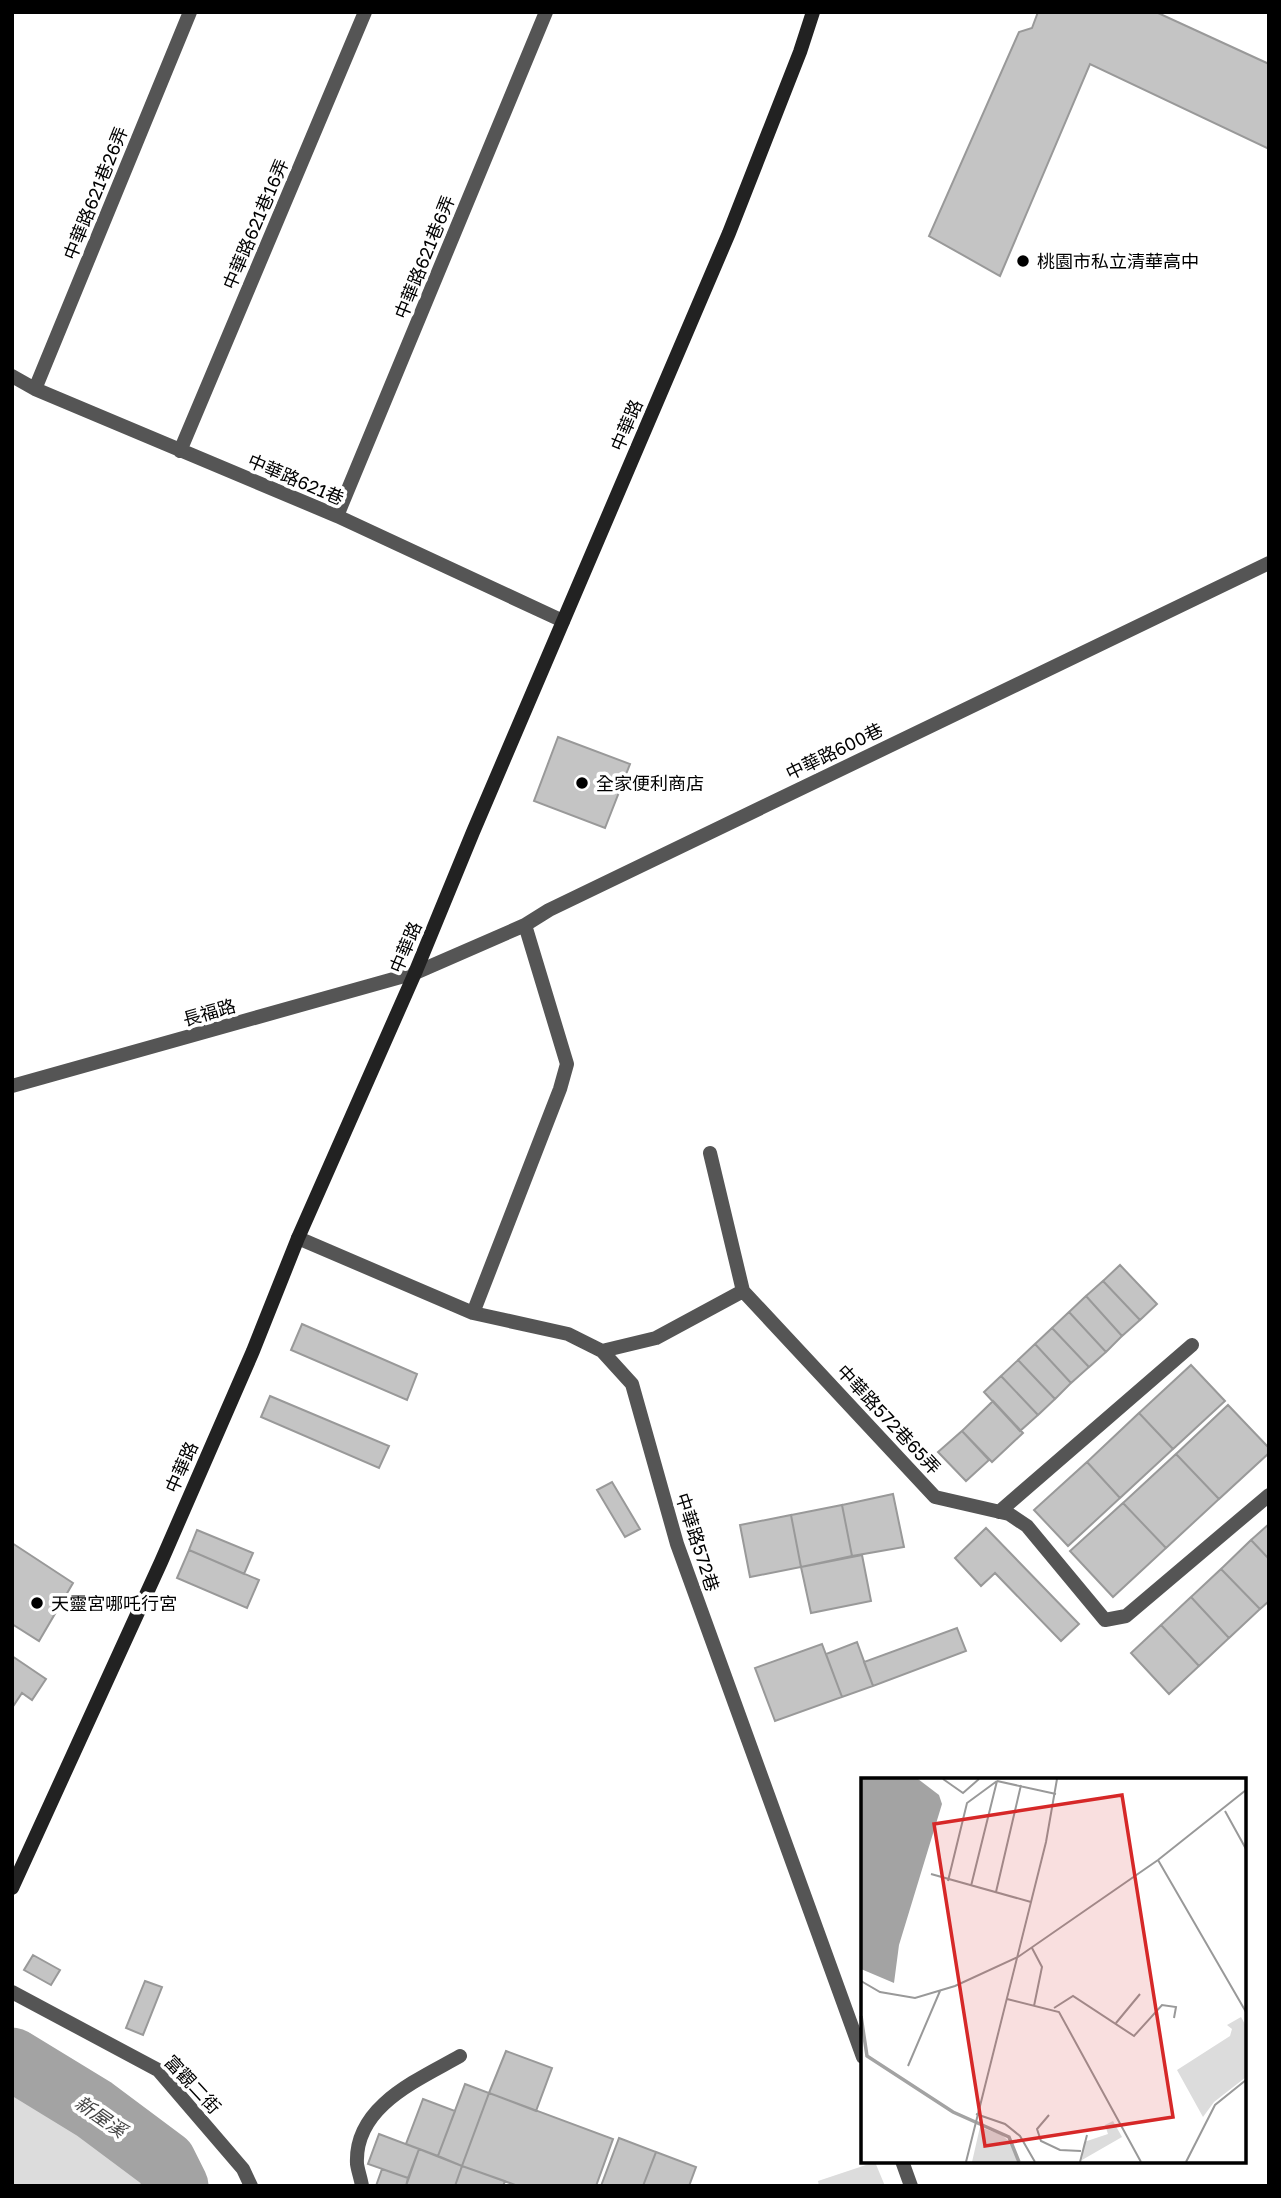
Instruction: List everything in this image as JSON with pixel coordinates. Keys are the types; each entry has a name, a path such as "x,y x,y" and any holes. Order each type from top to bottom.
{"main road":[{"name":"中華路","path":"12,1888 161,1562 253,1352 298,1238 415,973 729,233 813,12"}],"street":[{"name":"中華路621巷26弄","path":"35,389 190,12"},
{"name":"中華路621巷16弄","path":"180,451 365,12"},
{"name":"中華路621巷6弄","path":"337,516 546,12"},
{"name":"中華路621巷","path":"12,376 35,389 337,516 563,621"},
{"name":"中華路600巷","path":"415,973 525,925 549,910 1269,563"},
{"path":"473,1313 560,1089 567,1064 525,925"},
{"name":"長福路","path":"12,1086 415,973"},
{"path":"602,1351 656,1338 743,1291 710,1153"},
{"name":"中華路572巷","path":"298,1238 473,1313 568,1334 602,1351 632,1384 677,1544 861,2051"},
{"name":"中華路572巷65弄","path":"743,1291 935,1497 1009,1514 1027,1526 1105,1620 1126,1616 1269,1495"},
{"path":"999,1511 1192,1345"},
{"name":"富觀二街","path":"12,1992 158,2070 243,2169 251,2186"},
{"path":"362,2186 357,2164 362,2134 372,2117 390,2097 460,2056"},
{"path":"903,2163 911,2186"}],"shaded area":[{"path":"12,2081 124,2142 159,2186 12,2186"},
{"path":"875,2163 885,2186 819,2186 818,2181"}],"building":[{"path":"1038,12 1156,12 1269,64 1269,149 1090,64 1000,276 929,236 1019,32 1032,28"},
{"name":"全家便利商店","path":"558,737 630,764 605,828 534,801"},
{"path":"1120,1265 1157,1304 1140,1320 1103,1281"},
{"path":"1103,1281 1140,1320 1122,1336 1086,1296"},
{"path":"1086,1296 1122,1336 1106,1352 1069,1312"},
{"path":"1069,1312 1106,1352 1089,1367 1052,1328"},
{"path":"302,1324 417,1374 407,1400 291,1350"},
{"path":"1052,1328 1089,1367 1071,1383 1035,1344"},
{"path":"1035,1344 1071,1383 1055,1399 1018,1360"},
{"path":"1018,1360 1055,1399 1038,1415 1001,1376"},
{"path":"1191,1365 1225,1401 1173,1449 1139,1413"},
{"path":"1001,1376 1038,1415 1020,1431 984,1392"},
{"path":"270,1396 389,1446 379,1468 261,1417"},
{"path":"993,1401 1023,1433 992,1462 962,1431"},
{"path":"1228,1405 1269,1448 1269,1453 1219,1499 1176,1454"},
{"path":"1139,1413 1173,1449 1120,1498 1087,1462"},
{"path":"962,1431 989,1460 966,1481 938,1452"},
{"path":"1176,1454 1219,1499 1166,1548 1123,1503"},
{"path":"1087,1462 1120,1498 1068,1546 1034,1510"},
{"path":"612,1482 640,1529 625,1537 597,1490"},
{"path":"893,1494 904,1547 852,1556 842,1505"},
{"path":"1123,1503 1166,1548 1113,1597 1070,1551"},
{"path":"842,1505 852,1556 801,1567 791,1515"},
{"path":"791,1515 801,1567 750,1577 740,1525"},
{"path":"1269,1524 1269,1559 1251,1540"},
{"path":"986,1528 1079,1624 1061,1641 995,1573 981,1586 955,1558"},
{"path":"197,1530 253,1553 244,1574 189,1550"},
{"path":"1251,1540 1269,1559 1269,1601 1260,1609 1221,1569"},
{"name":"天靈宮哪吒行宮","path":"12,1543 73,1583 39,1641 12,1624"},
{"path":"189,1550 259,1580 247,1608 177,1578"},
{"path":"862,1555 871,1601 811,1613 801,1567"},
{"path":"1221,1569 1260,1609 1229,1638 1191,1597"},
{"path":"1191,1597 1229,1638 1199,1666 1161,1625"},
{"path":"1161,1625 1199,1666 1169,1694 1131,1653"},
{"path":"957,1628 966,1651 873,1686 864,1662"},
{"path":"857,1642 873,1686 842,1697 826,1654"},
{"path":"822,1644 842,1697 775,1721 755,1668"},
{"path":"12,1656 46,1679 32,1700 22,1693 12,1708"},
{"path":"33,1955 60,1970 51,1985 24,1970"},
{"path":"145,1981 162,1987 143,2035 126,2028"},
{"path":"506,2051 552,2068 536,2111 489,2093"},
{"path":"465,2084 489,2093 462,2166 438,2156"},
{"path":"489,2093 613,2139 596,2186 518,2186 462,2166"},
{"path":"423,2099 455,2111 438,2156 406,2144"},
{"path":"379,2134 419,2149 408,2178 368,2164"},
{"path":"619,2138 656,2152 643,2186 601,2186"},
{"path":"419,2149 462,2166 455,2186 406,2186"},
{"path":"656,2152 696,2167 689,2186 643,2186"},
{"path":"462,2166 505,2181 503,2186 455,2186"},
{"path":"382,2169 408,2178 406,2186 376,2186"}],"waterway":[{"name":"新屋溪","path":"12,2059 94,2109 165,2162 177,2186"}],"place":[{"name":"桃園市私立清華高中","path":"1023,261"},
{"name":"全家便利商店","path":"582,783"},
{"name":"天靈宮哪吒行宮","path":"37,1603"}]}
